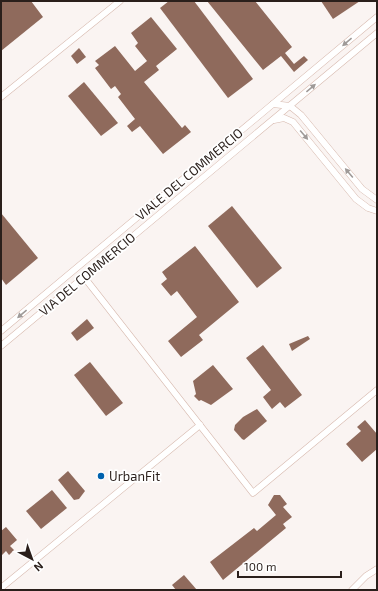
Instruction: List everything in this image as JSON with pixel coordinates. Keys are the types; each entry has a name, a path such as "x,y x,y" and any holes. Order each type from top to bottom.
{"street":[{"path":"1,97 120,1"},
{"name":"VIALE DEL COMMERCIO","path":"1,331 377,17"},
{"name":"VIA DEL COMMERCIO","path":"1,346 377,33"},
{"path":"273,104 290,106 301,115 362,189 377,200"},
{"path":"272,120 284,118 293,122 356,199 368,208 377,211"},
{"path":"84,277 253,493 377,390"},
{"path":"1,588 200,425"},
{"path":"352,590 366,576 377,569"}],"building":[{"path":"1,1 31,1 43,17 1,51"},
{"path":"169,1 194,1 253,79 228,98 160,8"},
{"path":"207,1 255,1 292,47 285,53 294,64 304,56 308,60 294,72 281,56 263,70"},
{"path":"321,1 360,1 333,19"},
{"path":"151,17 177,49 156,66 159,70 144,82 182,128 185,125 191,132 163,154 140,126 132,132 127,126 135,119 118,97 121,94 115,86 111,89 95,68 99,65 95,61 115,46 135,71 147,61 135,46 138,43 131,33"},
{"path":"79,48 86,57 77,64 71,56"},
{"path":"84,82 118,123 101,136 68,96"},
{"path":"232,206 282,268 257,288 208,226"},
{"path":"1,213 38,258 6,285 1,278"},
{"path":"195,246 239,302 199,335 203,340 181,357 168,341 197,317 177,291 171,296 161,284 167,279 162,272"},
{"path":"87,319 94,328 77,341 71,333"},
{"path":"308,336 310,339 292,351 289,344"},
{"path":"263,345 302,395 285,408 280,402 272,409 263,397 271,390 246,358"},
{"path":"90,362 123,403 106,416 74,375"},
{"path":"213,365 233,389 211,405 201,400 199,401 194,396 196,394 193,381"},
{"path":"257,409 267,421 244,440 234,430 235,425 243,417"},
{"path":"365,420 377,434 377,449 362,462 346,444 361,431 357,427"},
{"path":"68,471 85,491 79,499 74,500 58,480"},
{"path":"52,490 67,508 41,529 26,511"},
{"path":"274,495 280,495 287,504 283,507 292,517 283,524 286,528 223,580 210,562 254,528 257,531 276,515 268,505"},
{"path":"6,527 17,540 10,546 14,550 9,555 6,551 1,556 1,531"},
{"path":"184,575 197,590 176,590 172,585"}],"place":[{"name":"UrbanFit","path":"101,476"}]}
